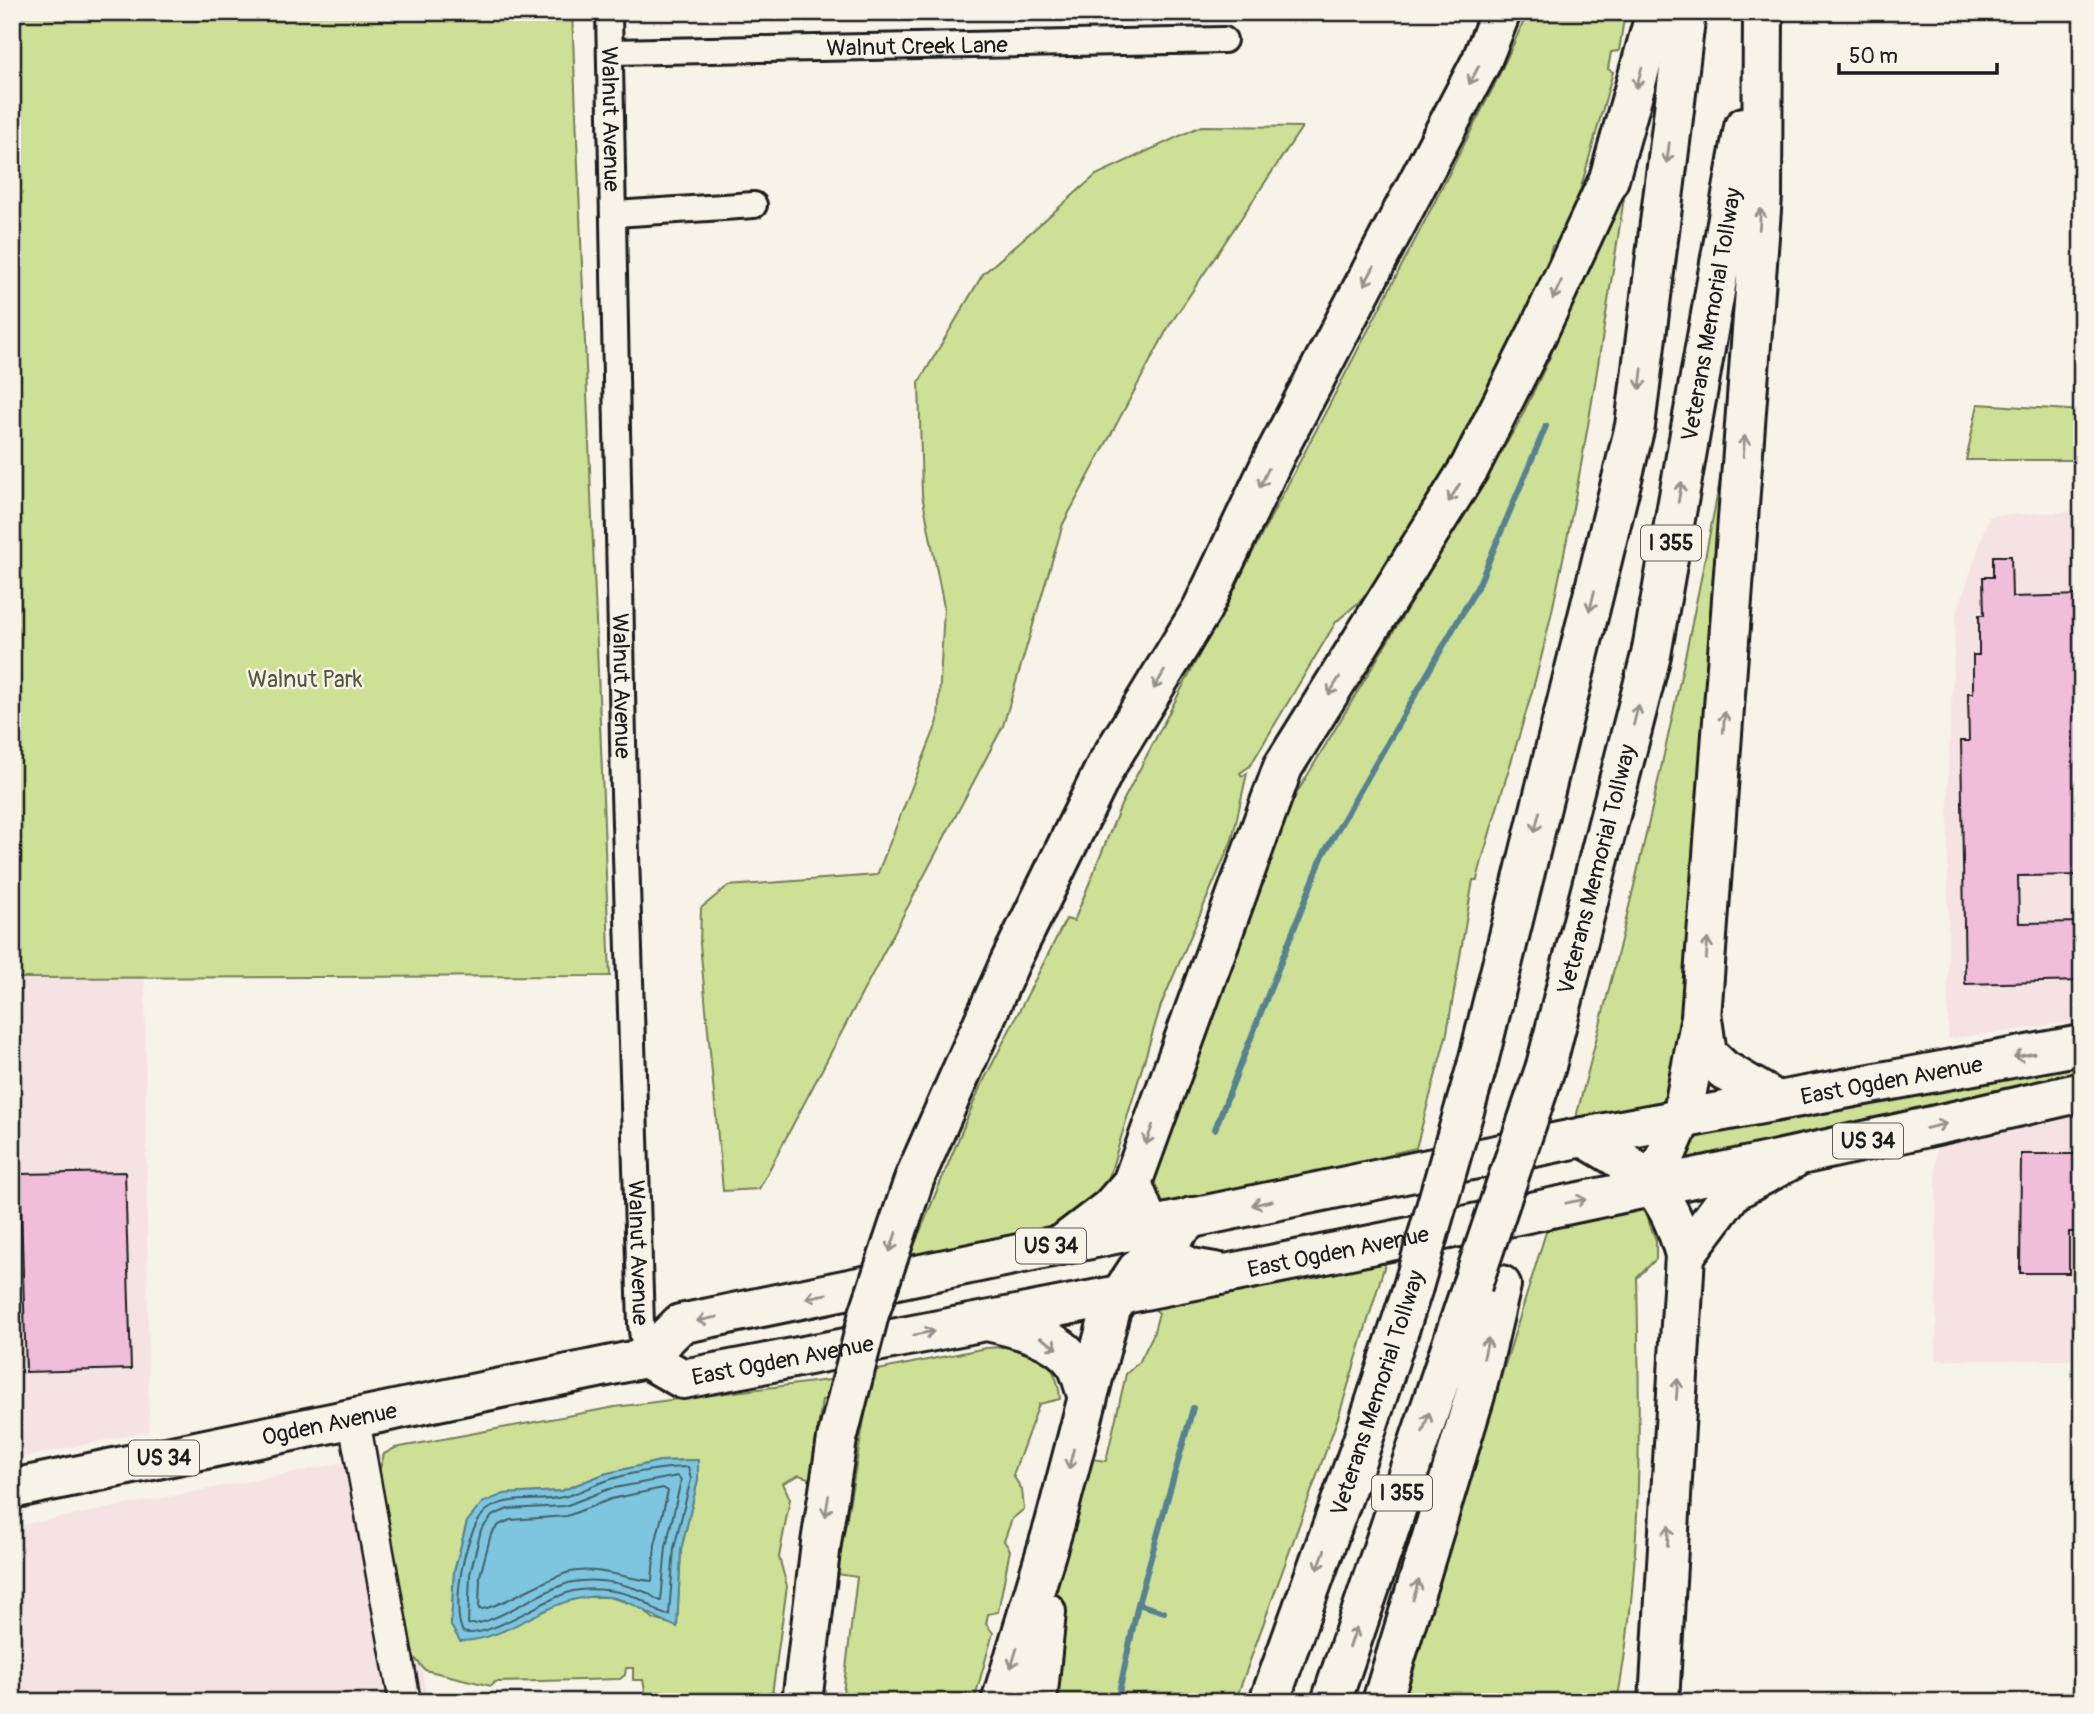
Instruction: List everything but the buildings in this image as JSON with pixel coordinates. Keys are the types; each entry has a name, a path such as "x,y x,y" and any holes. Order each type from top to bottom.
{"main road":[{"path":"802,1702 837,1438 869,1314 915,1177 1010,961 1100,779 1202,609 1274,457 1481,62 1501,12"},
{"path":"1063,1244 1110,1208 1132,1183 1283,767 1470,467 1537,334 1609,179 1656,12"},
{"name":"Veterans Memorial Tollway","path":"1269,1702 1360,1450 1413,1287 1477,1066 1635,425 1686,12"},
{"path":"1653,1185 1682,1118 1701,1017 1762,196 1762,12"},
{"name":"Veterans Memorial Tollway","path":"1486,1285 1546,1066 1651,655 1762,12"},
{"path":"1701,1017 1707,1054 1724,1070 1775,1100"},
{"name":"East Ogden Avenue","path":"2082,1045 1583,1137 1192,1217 1153,1239 1063,1244 680,1324 646,1358 683,1379 987,1321 1793,1159 2082,1092"},
{"path":"1583,1137 1631,1164 1653,1185 1676,1224 1685,1255 1659,1702"},
{"path":"1685,1255 1701,1238 1713,1216 1733,1191 1793,1159"},
{"path":"1132,1183 1153,1239 1191,1268 1220,1273"},
{"path":"1001,1702 1055,1523 1111,1309 1137,1270 1153,1239"},
{"path":"1382,1702 1475,1395 1486,1285"},
{"name":"I 355","path":"1331,1702 1486,1285"},
{"path":"987,1321 1031,1332 1054,1345 1075,1363 1087,1394"},
{"name":"Ogden Avenue","path":"12,1489 646,1358"},
{"path":"1037,1702 1055,1523"},
{"path":"1640,1702 1664,1594"}],"street":[{"name":"Walnut Avenue","path":"609,12 615,214 624,793 641,1324 646,1358"},
{"name":"Walnut Creek Lane","path":"611,52 1224,40"},
{"path":"615,214 754,205"},
{"path":"354,1420 405,1702"}],"shaded area":[{"path":"2082,511 2082,1021 1948,1039 1948,770 1956,615 1989,516"},
{"path":"12,978 145,978 149,1431 12,1460"},
{"path":"2082,1112 2082,1360 1936,1360 1936,1143"},
{"path":"390,1454 427,1702 12,1702 12,1527"}],"green space":[{"name":"Walnut Park","path":"12,12 572,12 610,976 12,978"},
{"path":"1528,12 1625,12 1619,51 1611,52 1608,69 1613,72 1578,198 1561,243 1552,246 1549,257 1555,262 1477,430 1466,429 1462,440 1466,448 1390,575 1336,622 1250,766 1240,773 1242,776 1247,773 1232,840 1161,1005 1101,1204 1050,1231 908,1260 979,1090 1066,919 1074,921 1121,805 1414,242 1494,86"},
{"path":"1201,126 1302,127 1169,326 1063,524 1003,726 759,1189 723,1191 700,944 701,908 728,886 877,875 938,721 944,607 922,495 919,382 983,274 1096,175"},
{"path":"1631,153 1592,402 1557,588 1527,708 1477,880 1473,880 1447,1033 1416,1148 1394,1153 1393,1159 1161,1208 1155,1201 1154,1181 1172,1117 1251,885 1298,791 1518,424 1549,359"},
{"path":"1978,404 2082,411 2082,460 1966,460"},
{"path":"1731,462 1689,967 1674,1104 1574,1125 1655,796 1723,464"},
{"path":"2082,1058 2082,1078 1667,1170 1691,1129"},
{"path":"1641,1203 1656,1240 1656,1259 1637,1278 1639,1438 1636,1544 1632,1597 1617,1702 1401,1702 1550,1219"},
{"path":"1386,1261 1340,1412 1235,1702 1042,1702 1047,1652 1064,1552 1092,1459 1106,1461 1126,1374 1140,1361 1153,1335 1159,1313 1148,1304"},
{"path":"1011,1347 1025,1348 1040,1355 1055,1375 1060,1399 1039,1404 1013,1475 1022,1490 1024,1509 1012,1519 1004,1541 1010,1550 998,1612 988,1614 986,1624 993,1633 975,1697 967,1693 964,1702 842,1702 857,1577 837,1574 868,1397 822,1400 811,1479 799,1475 783,1483 790,1499 779,1557 787,1586 771,1702 647,1702 643,1680 633,1680 633,1668 626,1668 625,1675 620,1679 495,1682 491,1686 425,1670 412,1655 379,1472 384,1454 395,1448 615,1407 829,1380 986,1348","holes":["698,1460 698,1480 681,1550 677,1626 654,1619 639,1606 609,1597 577,1597 550,1606 502,1631 451,1625 454,1572 467,1522 504,1494 561,1491 604,1474 660,1461"]}],"water":[{"path":"698,1460 698,1480 681,1550 677,1627 635,1605 617,1599 587,1597 549,1608 498,1633 460,1641 451,1626 454,1572 467,1522 482,1503 504,1494 561,1491 604,1474 660,1461"}],"waterway":[{"path":"1215,1129 1323,855 1479,584 1546,426"},
{"path":"1117,1702 1138,1604 1193,1408"},
{"path":"1138,1604 1164,1612"}]}
